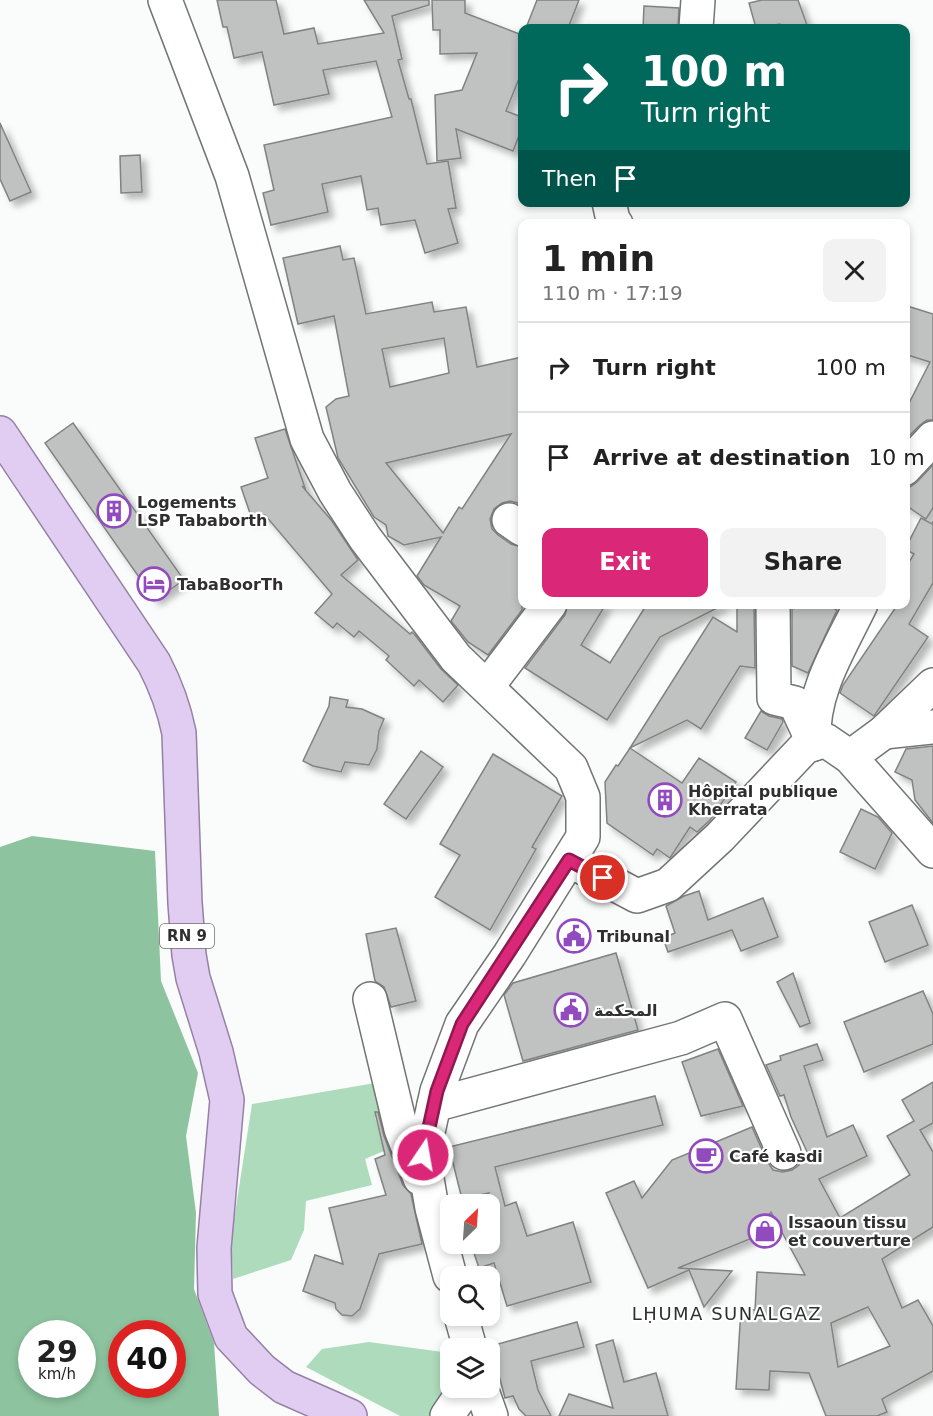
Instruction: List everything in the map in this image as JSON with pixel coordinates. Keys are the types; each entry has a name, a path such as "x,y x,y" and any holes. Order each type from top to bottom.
{"main road":[{"name":"RN 9","path":"0,433 154,663 166,686 174,709 179,733 189,955 193,978 216,1052 227,1100 214,1248 215,1294 231,1337 262,1370 284,1387 350,1416"}],"street":[{"path":"165,0 232,176 307,439 335,492 365,538 456,658 571,768 583,797 583,837 462,1024 437,1091 423,1155 432,1208 447,1266"},
{"path":"696,24 698,0"},
{"path":"910,463 933,438"},
{"path":"487,687 546,609"},
{"path":"773,609 774,698 795,703 814,744"},
{"path":"814,744 813,724 821,686 859,609"},
{"path":"850,757 884,732 933,685"},
{"path":"884,732 933,727"},
{"path":"569,860 637,896 668,885 720,837 805,747 825,740 850,757 933,851"},
{"path":"370,999 401,1129 432,1208"},
{"path":"434,1105 681,1038 725,1019 784,1153"},
{"path":"447,1416 459,1398"},
{"path":"484,1398 490,1416"}],"green space":[{"path":"32,836 155,851 161,981 198,1073 186,1136 196,1213 194,1289 214,1343 219,1416 0,1416 0,847"},
{"path":"381,1082 388,1110 375,1117 384,1151 365,1159 372,1185 306,1201 304,1230 291,1260 233,1279 231,1239 252,1104"},
{"path":"369,1342 440,1352 440,1398 443,1398 431,1416 400,1416 306,1367 322,1349"}],"building":[{"path":"217,0 276,0 284,34 314,28 318,44 384,33 364,0 429,0 429,5 392,16 402,59 398,60 409,99 411,99 427,164 448,161 456,208 448,209 458,243 425,253 415,220 381,225 378,208 367,210 361,176 322,184 328,212 271,225 263,193 274,190 264,145 392,117 376,61 323,70 329,94 274,105 262,52 234,58 227,27 223,27"},
{"path":"432,0 465,0 465,13 518,33 518,81 506,111 518,116 518,138 513,151 456,129 461,158 437,161 435,95 462,90 477,53 440,54 440,30 433,30"},
{"path":"537,0 579,0 570,24 528,24"},
{"path":"762,0 798,0 807,24 755,24 749,3"},
{"path":"644,6 679,8 678,24 643,24"},
{"path":"0,123 31,192 10,201 0,179"},
{"path":"140,155 142,192 121,193 120,156"},
{"path":"340,246 343,260 354,258 366,314 432,302 434,312 466,307 477,367 518,358 518,503 510,501 502,503 494,509 490,519 492,529 498,535 518,546 518,609 522,610 488,655 468,642 451,621 460,606 424,585 417,576 441,537 404,545 388,536 386,525 374,517 338,458 326,407 336,399 349,396 334,316 298,324 283,258","holes":["444,338 449,373 390,387 382,349","511,434 462,509 459,507 443,533 386,463"]},
{"path":"910,307 933,314 933,420 927,420 910,435 910,401 930,362 910,356"},
{"name":"Logements LSP Tababorth","path":"73,423 184,580 155,600 45,443"},
{"path":"285,429 305,488 302,486 332,521 358,560 341,575 410,634 412,632 441,669 458,685 443,702 419,680 414,686 386,660 389,656 359,631 354,637 337,623 333,628 315,613 332,594 265,515 252,519 241,487 268,478 255,438"},
{"path":"933,465 933,508 926,519 910,508 910,487"},
{"path":"921,518 932,524 933,521 933,583 909,624 928,637 874,716 840,693 843,685 895,609 910,609 910,560 914,554 910,552 910,539"},
{"path":"567,609 603,609 581,645 610,663 644,609 715,609 660,637 607,720 525,668 565,615"},
{"path":"737,609 754,609 755,668 740,666 701,729 687,720 630,748 713,617 737,632"},
{"path":"792,609 837,610 808,673 792,666"},
{"path":"330,697 348,700 346,707 362,709 384,719 379,731 377,749 369,765 345,762 341,772 313,766 303,761 329,706"},
{"path":"761,711 769,716 782,719 783,722 767,750 745,738"},
{"path":"933,746 933,823 915,800 912,780 895,772 906,749"},
{"name":"Hôpital publique Kherrata","path":"630,748 682,783 699,758 736,782 710,820 697,832 690,827 670,858 657,849 653,855 607,823 605,782"},
{"path":"421,751 443,767 406,819 384,804"},
{"path":"493,754 562,796 532,847 536,849 490,930 435,897 460,855 440,844"},
{"path":"861,809 878,817 892,833 875,869 840,852"},
{"path":"699,891 708,920 763,898 778,937 741,951 732,930 668,952 663,938 675,933 666,906"},
{"path":"912,905 928,945 885,962 869,922"},
{"path":"396,928 416,1001 391,1007 384,987 375,981 366,934"},
{"name":"المحكمة","path":"616,953 638,1030 523,1061 504,995 513,983"},
{"path":"793,973 810,1023 800,1027 777,982"},
{"path":"923,991 933,1014 933,1044 864,1072 844,1022"},
{"path":"817,1044 823,1060 804,1066 827,1137 853,1125 867,1156 819,1179 840,1218 910,1175 887,1136 914,1121 902,1100 933,1082 933,1123 920,1130 933,1152 933,1227 882,1259 902,1308 918,1300 933,1326 933,1371 882,1399 887,1412 877,1416 826,1416 809,1373 770,1371 769,1390 736,1389 741,1309 755,1310 757,1272 805,1275 771,1212 750,1239 678,1268 732,1271 704,1307 689,1270 648,1288 606,1193 634,1181 642,1198 672,1160 752,1127 773,1170 783,1172 799,1165 801,1159 809,1156 791,1117 784,1095 780,1096 766,1065 781,1060 780,1056","holes":["868,1307 890,1346 838,1367 831,1323"]},
{"path":"718,1049 743,1106 701,1116 682,1062"},
{"path":"655,1096 663,1125 495,1167 505,1206 516,1202 527,1236 573,1222 591,1282 507,1306 500,1283 500,1266 495,1266 494,1263 478,1266 474,1254 500,1254 500,1194 461,1194 449,1147"},
{"path":"375,1112 378,1112 384,1136 403,1185 411,1194 422,1244 379,1254 360,1309 352,1316 342,1315 336,1309 335,1303 303,1291 315,1255 343,1264 329,1208 386,1195 375,1159 385,1155"},
{"path":"577,1322 584,1347 531,1361 538,1390 551,1416 526,1416 519,1409 513,1396 505,1398 500,1379 500,1343"},
{"path":"613,1340 624,1382 656,1373 668,1416 559,1416 569,1394 613,1408 596,1345"}],"place":[{"name":"Logements LSP Tababorth","path":"114,511"},
{"name":"TabaBoorTh","path":"154,584"},
{"name":"Hôpital publique Kherrata","path":"665,800"},
{"name":"Tribunal","path":"574,936"},
{"name":"المحكمة","path":"571,1010"},
{"name":"Café kasdi","path":"706,1156"},
{"name":"Issaoun tissu et couverture","path":"765,1231"}],"district":[{"name":"LḤUMA SUNALGAZ","path":"727,1313"}],"route":[{"path":"423,1155 437,1091 462,1024 510,954 569,860 603,878"}]}
